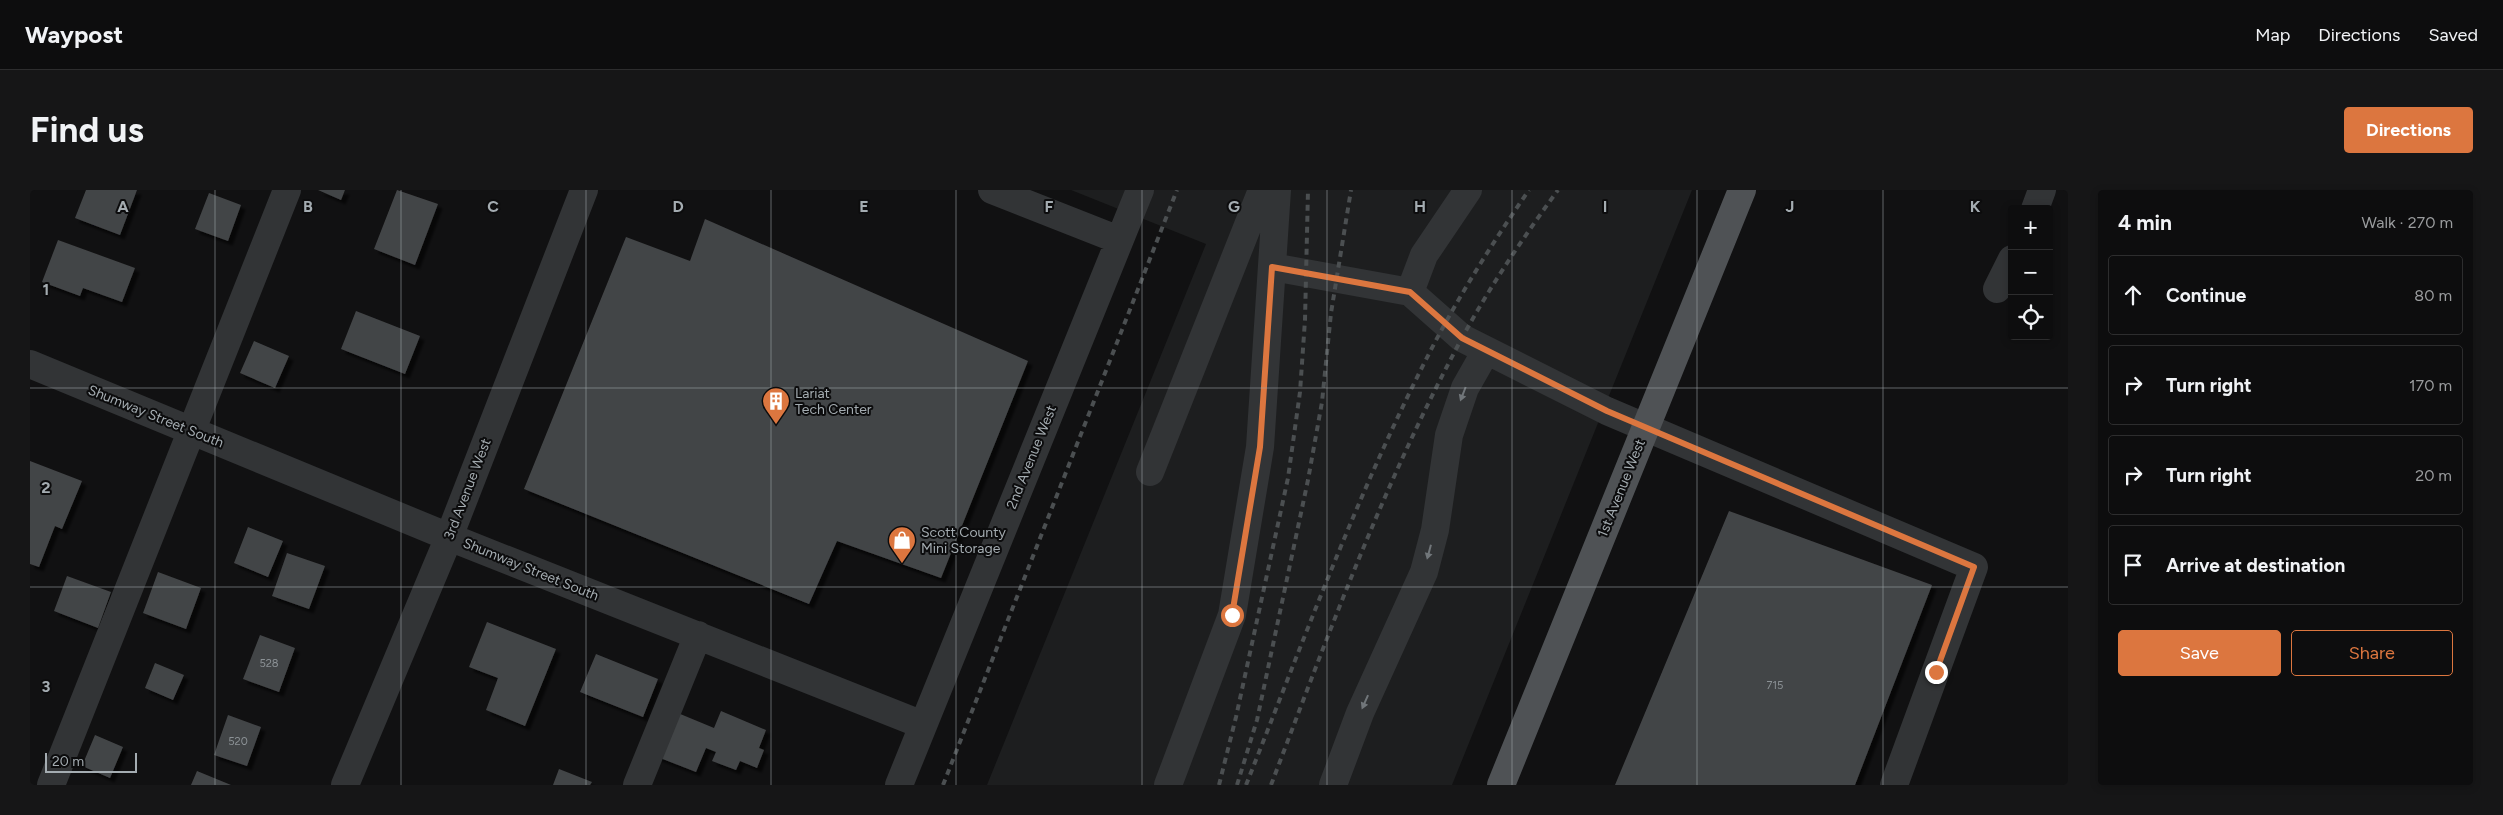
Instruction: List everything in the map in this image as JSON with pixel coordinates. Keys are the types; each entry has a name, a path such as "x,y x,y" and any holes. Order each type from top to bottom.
{"main road":[{"name":"1st Avenue West","path":"1501,785 1742,190"}],"street":[{"path":"51,785 287,190"},
{"name":"3rd Avenue West","path":"345,785 449,537 584,190"},
{"path":"992,190 1119,240"},
{"name":"2nd Avenue West","path":"899,785 1140,190"},
{"path":"1150,472 1262,190"},
{"path":"1168,785 1232,615 1260,447 1277,190"},
{"path":"1410,292 1424,255 1468,190"},
{"path":"2036,205 2042,190"},
{"path":"1272,267 1410,292 1445,325 1486,351 1646,428 1974,567 1894,785"},
{"path":"1998,289 2008,268"},
{"path":"1333,785 1360,713 1424,572 1435,530 1449,435 1465,388 1486,351"},
{"name":"Shumway Street South","path":"30,364 449,537 923,725"},
{"path":"637,785 698,635"}],"shaded area":[{"path":"1071,190 1692,190 1452,785 987,785 1206,244"}],"building":[{"path":"86,190 137,190 120,235 75,218"},
{"path":"318,190 345,190 341,200"},
{"path":"397,190 438,204 415,265 374,249"},
{"path":"209,193 241,205 228,241 195,229"},
{"name":"Lariat Tech Center","path":"705,219 1028,361 941,578 837,541 809,604 524,489 626,237 690,261"},
{"path":"58,240 135,268 122,302 83,288 80,296 42,282"},
{"path":"356,311 420,336 405,374 341,349"},
{"path":"254,341 289,356 275,388 240,373"},
{"path":"30,461 82,481 62,529 55,526 39,567 30,564"},
{"path":"1729,511 1932,585 1855,785 1615,785"},
{"path":"248,527 283,541 268,577 234,563"},
{"path":"287,553 325,566 309,609 272,596"},
{"path":"158,572 201,588 186,629 143,613"},
{"path":"67,576 111,592 98,628 54,611"},
{"path":"487,622 556,649 525,726 486,710 498,678 469,667"},
{"path":"260,635 295,648 279,692 243,679"},
{"path":"596,654 658,679 643,717 580,692"},
{"path":"155,663 184,675 173,700 145,688"},
{"path":"673,711 714,728 721,711 766,730 759,748 764,750 757,768 740,761 736,770 712,761 716,752 706,748 696,772 655,756"},
{"path":"228,715 261,727 247,766 214,755"},
{"path":"95,735 123,747 110,778 82,766"},
{"path":"559,769 592,782 590,785 553,785"},
{"path":"197,771 231,785 191,785"}],"railway":[{"path":"943,785 1177,190"},
{"path":"1219,785 1236,717 1288,478 1300,392 1305,320 1308,190"},
{"path":"1237,785 1257,720 1308,480 1322,402 1331,313 1351,190"},
{"path":"1246,785 1334,562 1407,398 1456,304 1491,246 1529,190"},
{"path":"1271,785 1378,512 1427,406 1466,331 1490,290 1516,249 1558,190"}],"place":[{"name":"Lariat Tech Center","path":"776,425"},
{"name":"Scott County Mini Storage","path":"902,564"}],"route":[{"path":"1232,615 1260,447 1272,267 1410,292 1445,325 1462,338 1607,411 1974,567 1936,672"}]}
